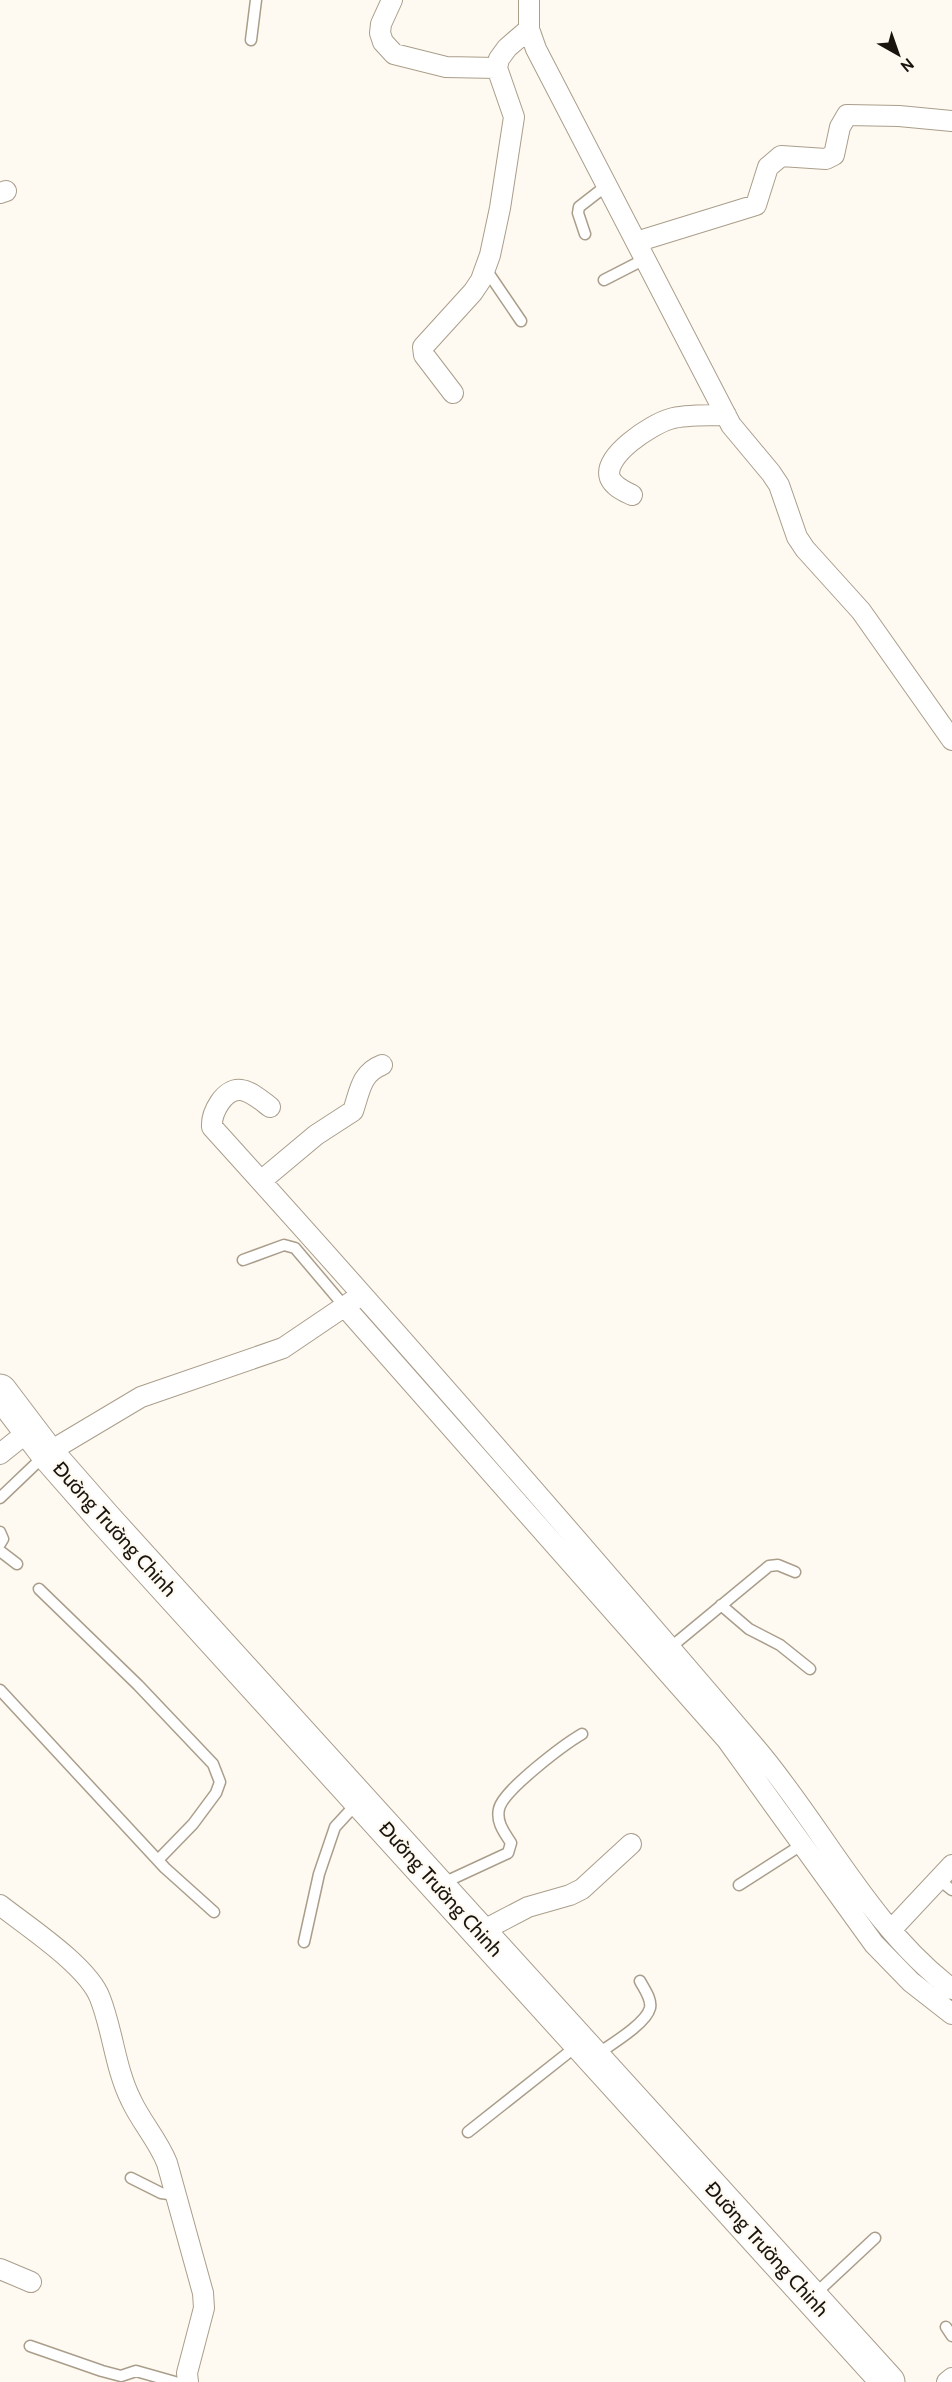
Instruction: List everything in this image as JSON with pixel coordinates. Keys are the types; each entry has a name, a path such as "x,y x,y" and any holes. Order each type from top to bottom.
{"highway":[{"name":"Đường Trường Chinh","path":"0,1391 39,1442 888,2382"}],"street":[{"path":"392,0 381,24 380,33 394,54 446,67 496,68"},
{"path":"530,0 529,29 536,49 726,415 738,436 779,485 797,537 805,549 861,611 952,740"},
{"path":"453,393 424,355 423,346 473,292 485,268 500,208 514,117 496,68 507,48 529,29"},
{"path":"641,250 756,205 768,167 781,156 826,159 834,155 840,127 847,115 952,121"},
{"path":"632,495 618,487 611,480 609,473 611,462 631,440 670,419 726,415"},
{"path":"261,1181 316,1135 353,1111 363,1078 372,1069 382,1065"},
{"path":"270,1107 249,1093 241,1090 234,1091 228,1094 212,1115 212,1127 261,1181 353,1300 567,1541 727,1740 874,1944 894,1967 952,2014"},
{"path":"0,1454 39,1442 141,1397 283,1348 353,1300"},
{"path":"567,1541 671,1647 781,1779 845,1872 928,1970 952,1989"},
{"path":"480,1932 528,1907 570,1895 582,1889 631,1844"},
{"path":"892,1929 945,1885 952,1865"},
{"path":"0,1905 69,1960 100,1995 131,2100 160,2147 203,2293 204,2308 187,2373 188,2382"},
{"path":"0,2269 31,2282"},
{"path":"947,2382 952,2378"}],"lane":[{"path":"251,40 256,0"},
{"path":"585,234 578,213 579,207 606,186"},
{"path":"604,280 641,250"},
{"path":"485,268 521,321"},
{"path":"243,1260 284,1245 295,1248 353,1300"},
{"path":"0,1498 39,1442"},
{"path":"0,1532 3,1539 0,1544"},
{"path":"0,1551 17,1564"},
{"path":"671,1647 769,1566 778,1565 795,1572"},
{"path":"39,1589 138,1685 213,1764 220,1782 216,1793 193,1824 159,1860"},
{"path":"721,1605 749,1629 780,1645 810,1669"},
{"path":"0,1690 159,1860 214,1912"},
{"path":"438,1886 508,1853 511,1843 498,1821 499,1807 511,1792 562,1746 582,1734"},
{"path":"304,1942 319,1874 335,1827 360,1799"},
{"path":"739,1885 803,1845"},
{"path":"468,2132 587,2050 643,2021 650,2008 649,1998 640,1981"},
{"path":"131,2178 161,2193 176,2195"},
{"path":"811,2298 874,2238"},
{"path":"30,2346 121,2376 136,2371 175,2382"}]}
